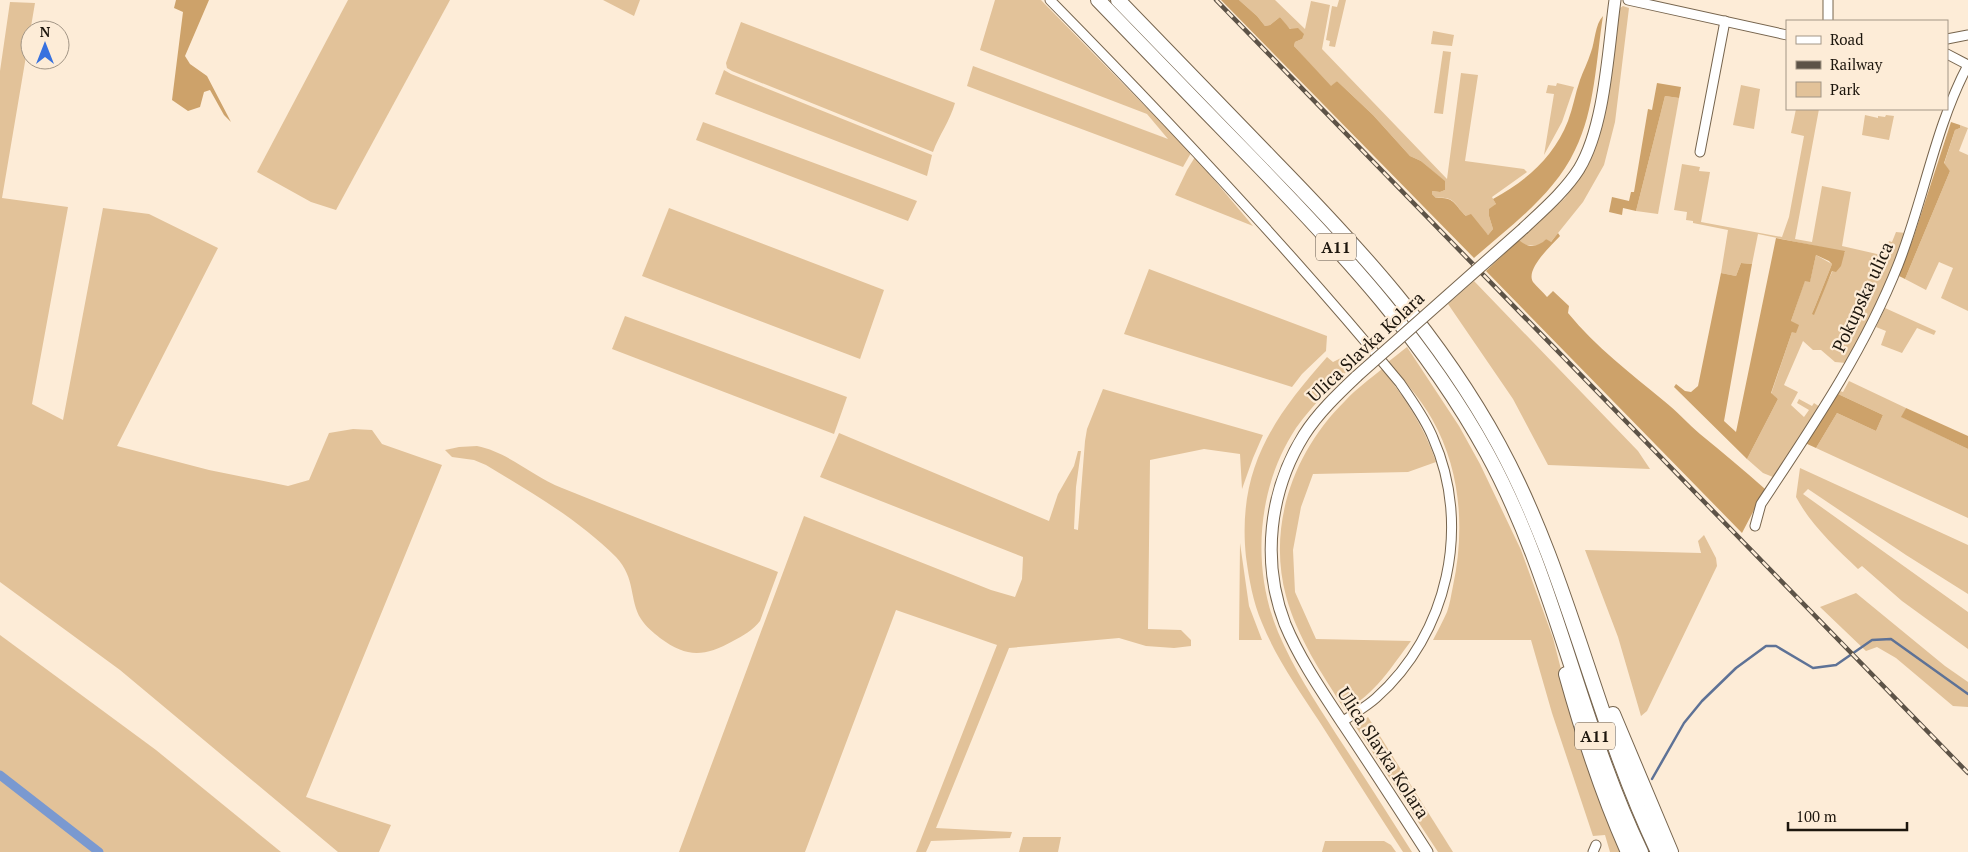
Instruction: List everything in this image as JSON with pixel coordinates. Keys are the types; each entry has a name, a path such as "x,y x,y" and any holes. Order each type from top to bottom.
{"highway":[{"name":"A11","path":"1098,0 1346,258 1413,338 1450,392 1488,454 1535,557 1595,736 1641,852"},
{"name":"A11","path":"1118,0 1357,247 1424,328 1462,383 1499,445 1551,557 1633,795 1658,852"},
{"path":"1556,617 1558,641 1583,737 1612,817 1628,852"},
{"path":"1587,663 1597,672 1657,823 1671,852"}],"main road":[{"name":"Ulica Slavka Kolara","path":"1427,852 1304,663 1285,623 1274,584 1271,537 1277,499 1282,481 1296,450 1318,415 1357,376 1524,228 1569,181 1582,163 1592,141 1601,98 1615,0"}],"street":[{"path":"1050,0 1196,152 1265,228 1400,383 1416,405 1434,438 1448,484 1451,520 1450,555 1441,599 1424,638 1403,669 1376,698 1342,722"},
{"path":"1628,0 1786,35"},
{"path":"1828,0 1828,20"},
{"path":"1700,152 1725,21"},
{"path":"1948,39 1968,35"},
{"path":"1948,55 1968,65"},
{"name":"Pokupska ulica","path":"1755,526 1761,504 1847,371 1878,312 1902,255 1947,114 1968,65"}],"green space":[{"path":"348,0 450,0 336,210 311,202 257,172"},
{"path":"603,0 640,0 634,16"},
{"path":"995,0 1041,0 1191,153 1183,167 967,86 973,66 1168,139 1147,114 980,50"},
{"path":"1239,0 1275,0 1305,29 1311,1 1330,5 1322,49 1447,179 1461,73 1478,75 1465,161 1524,169 1527,172 1492,197 1496,204 1489,216 1493,229 1488,235 1469,219 1454,202 1447,198 1436,198 1432,194 1432,191 1440,192 1445,190 1444,181 1421,161 1410,156 1373,115 1337,81 1331,87 1326,82 1294,46 1295,42 1302,39 1280,17 1270,25 1265,26"},
{"path":"1339,0 1346,0 1335,47 1329,46 1330,41 1326,40 1332,6 1337,7"},
{"path":"10,2 35,3 32,20 20,20 20,70 24,70 2,198 68,207 32,404 63,420 103,208 149,214 218,248 117,446 209,470 288,486 309,480 329,433 353,429 372,430 382,444 442,465 306,797 391,825 379,852 338,852 120,670 0,582 0,71"},
{"path":"1623,6 1629,8 1615,122 1604,165 1583,202 1550,243 1546,239 1538,246 1525,245 1519,241 1565,198 1579,178 1593,151 1602,123 1620,8"},
{"path":"741,22 955,103 933,152 727,68 726,63"},
{"path":"1433,31 1454,35 1452,46 1431,44"},
{"path":"1443,51 1451,52 1443,114 1434,113"},
{"path":"724,70 932,155 927,176 715,94"},
{"path":"1557,83 1574,87 1562,122 1544,155 1554,94 1546,93 1548,85 1556,86"},
{"path":"1741,85 1760,89 1754,129 1733,125"},
{"path":"1665,96 1679,98 1658,214 1636,211"},
{"path":"1796,110 1819,110 1795,239 1812,242 1822,186 1851,192 1842,246 1877,254 1885,253 1889,241 1892,242 1896,232 1906,233 1880,299 1846,363 1835,362 1821,350 1813,350 1803,341 1784,385 1798,392 1791,405 1804,417 1809,410 1797,403 1799,399 1812,406 1814,403 1820,407 1773,477 1763,473 1747,459 1778,399 1771,394 1792,332 1791,321 1805,280 1810,281 1816,255 1832,264 1812,314 1833,270 1845,252 1758,234 1752,264 1741,263 1736,276 1721,273 1728,230 1693,223 1693,221 1686,220 1687,212 1674,210 1682,164 1700,167 1699,171 1710,172 1701,222 1782,237 1789,217 1804,136 1791,133"},
{"path":"1865,115 1878,118 1878,116 1885,117 1886,115 1894,116 1889,140 1862,135"},
{"path":"703,122 917,201 908,221 696,140"},
{"path":"1960,125 1968,128 1959,151 1968,155 1968,311 1941,298 1953,268 1939,262 1926,290 1905,279 1950,171 1944,164 1955,130 1960,128"},
{"path":"1195,157 1253,226 1175,195"},
{"path":"669,208 884,290 860,359 642,276"},
{"path":"1149,269 1327,336 1326,351 1302,374 1292,387 1124,334"},
{"path":"1474,281 1638,451 1650,469 1548,465 1513,399 1448,304"},
{"path":"1885,308 1936,331 1934,335 1917,328 1902,353 1881,345 1886,331 1876,327"},
{"path":"625,316 847,397 834,434 612,349"},
{"path":"1407,347 1459,426 1480,464 1521,550 1553,638 1565,685 1622,852 1610,852 1605,835 1593,836 1552,713 1531,640 1433,640 1450,603 1457,565 1459,543 1458,501 1455,479 1449,459 1432,419 1417,396 1388,362"},
{"path":"1345,356 1358,361 1318,401 1296,428 1283,451 1273,476 1266,501 1262,528 1264,581 1269,607 1278,632 1297,671 1412,852 1403,852 1281,661 1256,607 1246,557 1245,526 1247,498 1253,472 1262,448 1290,402 1327,357 1333,362"},
{"path":"1382,369 1413,413 1426,436 1436,462 1408,472 1313,474 1301,507 1293,550 1295,592 1316,639 1411,641 1374,689 1345,710 1303,641 1291,611 1281,569 1280,543 1283,516 1289,491 1299,466 1312,443 1327,421 1345,401"},
{"path":"1849,381 1906,408 1902,417 1968,449 1968,518 1816,448 1837,413 1876,431 1883,415 1838,394 1840,391 1843,392"},
{"path":"1103,389 1263,435 1242,489 1240,454 1204,449 1150,460 1148,629 1181,630 1191,640 1191,646 1174,648 1146,646 1119,638 1009,648 936,828 1012,832 1010,838 931,841 926,852 916,852 997,645 896,610 805,852 679,852 804,516 991,590 1015,597 1022,579 1023,557 820,477 839,433 1049,521 1058,494 1074,466 1078,451 1081,451 1076,487 1074,529 1078,530 1087,429"},
{"path":"477,446 499,453 562,488 778,572 760,621 744,635 713,650 696,653 687,652 670,645 652,631 641,619 637,612 627,573 616,557 602,544 554,507 486,465 474,460 452,457 445,450"},
{"path":"1800,468 1968,545 1968,594 1808,489 1803,494 1968,612 1968,649 1902,601 1862,566 1858,569 1824,535 1796,497"},
{"path":"1704,535 1716,558 1717,566 1647,711 1641,716 1618,637 1585,550 1701,553 1698,541"},
{"path":"1240,543 1249,606 1262,640 1239,640"},
{"path":"1856,593 1945,666 1968,682 1968,707 1953,706 1896,658 1877,647 1866,651 1820,607"},
{"path":"0,635 156,750 281,852 0,852"},
{"path":"1368,717 1453,852 1438,852 1356,727"},
{"path":"1023,837 1061,837 1058,852 1019,852"},
{"path":"1325,841 1384,841 1391,845 1396,852 1322,852"}],"shaded area":[{"path":"176,0 209,0 185,56 190,64 207,76 231,122 224,115 210,90 204,92 200,107 188,111 172,100 183,12 174,8"},
{"path":"1221,0 1239,0 1265,26 1270,25 1280,17 1290,29 1298,28 1304,34 1302,39 1295,42 1294,46 1331,86 1337,81 1373,115 1410,156 1421,161 1445,181 1445,190 1440,192 1432,191 1436,198 1451,200 1466,216 1471,214 1488,235 1493,229 1489,209 1496,204 1493,199 1517,184 1538,167 1562,134 1590,56 1598,24 1603,16 1591,102 1582,135 1566,166 1543,196 1474,258"},
{"path":"1657,83 1681,87 1679,98 1665,96 1636,211 1623,208 1622,215 1609,212 1612,197 1629,201 1631,192 1634,192 1648,109 1652,110"},
{"path":"1951,122 1960,125 1960,128 1955,130 1944,163 1950,171 1905,279 1899,276"},
{"path":"1558,233 1560,236 1536,264 1532,277 1533,282 1547,297 1553,291 1569,306 1568,313 1602,348 1765,489 1742,533 1486,271 1519,240 1526,245 1533,246 1540,244 1546,239 1551,242"},
{"path":"1776,238 1845,251 1841,266 1836,272 1832,271 1814,315 1812,314 1832,264 1816,255 1810,282 1805,281 1791,321 1799,325 1796,333 1792,332 1771,393 1778,399 1747,459 1674,387 1676,384 1685,391 1691,392 1698,386 1721,273 1736,276 1741,263 1752,264 1724,421 1736,432"},
{"path":"1838,394 1883,415 1876,431 1837,413 1816,448 1805,443"},
{"path":"1906,408 1968,436 1968,449 1901,417"}],"waterway":[{"path":"1652,779 1684,723 1702,701 1736,668 1766,646 1776,646 1813,668 1836,665 1872,640 1891,639 1968,694"},
{"path":"0,775 99,852"}],"railway":[{"path":"1216,0 1968,773"}]}
